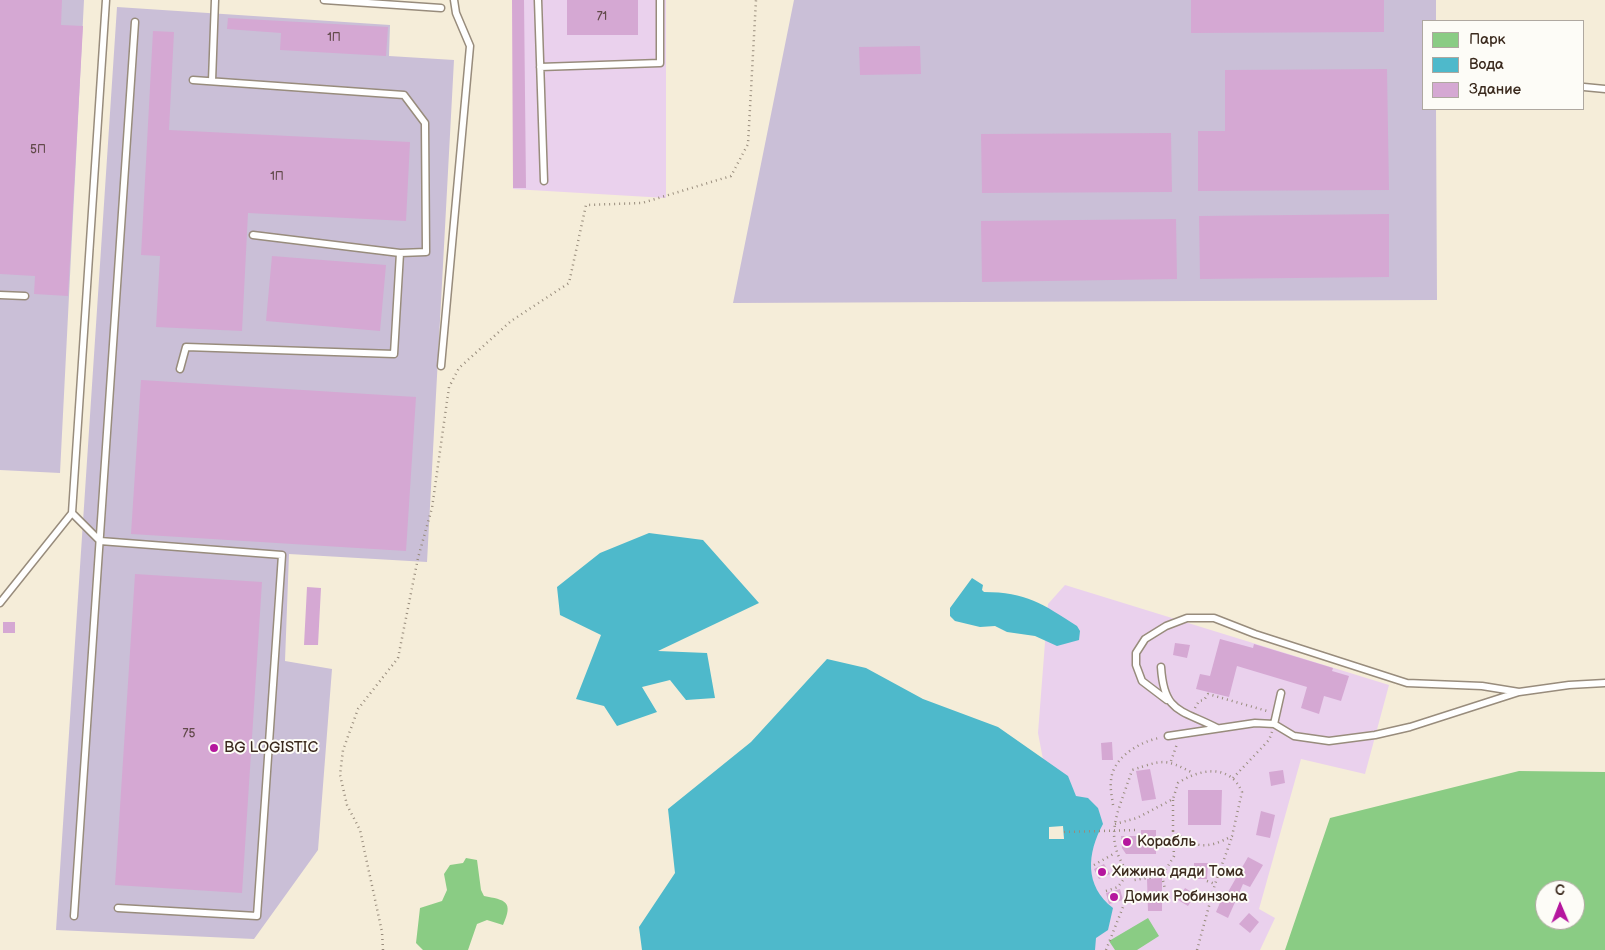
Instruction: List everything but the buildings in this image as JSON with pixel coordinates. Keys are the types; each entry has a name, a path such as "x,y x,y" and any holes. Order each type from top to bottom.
{"lane":[{"path":"0,603 72,513 106,0"},
{"path":"212,82 215,0"},
{"path":"324,0 441,8"},
{"path":"441,366 470,46 456,13 454,0"},
{"path":"538,0 544,181"},
{"path":"540,67 660,63 660,0"},
{"path":"74,916 135,22"},
{"path":"193,80 404,95 425,123 426,252 400,253 254,235"},
{"path":"1585,88 1605,89"},
{"path":"180,369 186,347 394,354 400,253"},
{"path":"0,295 25,296"},
{"path":"72,513 100,541 282,555 257,916 118,908"},
{"path":"1218,728 1175,708 1142,681 1136,665 1136,653 1145,639 1166,626 1187,618 1214,618 1255,634 1407,682 1482,686 1519,692"},
{"path":"1161,667 1162,687 1167,700"},
{"path":"1168,736 1255,723 1274,724 1294,736 1329,741 1375,735 1410,727 1519,692 1569,685 1605,683"},
{"path":"1274,724 1281,692"}],"path":[{"path":"383,950 382,932 360,830 347,806 340,775 343,750 358,709 398,658 418,558 432,508 449,387 460,368 511,321 569,283 586,205 642,203 731,176 748,144 756,0"},
{"path":"1233,778 1269,740 1274,724"},
{"path":"1113,805 1111,780 1118,762 1128,752 1150,740 1168,736"},
{"path":"1162,876 1134,880 1115,853 1113,831 1115,824 1132,770 1162,761 1171,762 1193,773"},
{"path":"1164,889 1162,876 1174,856 1173,799 1178,783 1193,773 1209,770 1233,778 1242,792 1232,836 1215,884 1197,950"},
{"path":"1115,824 1137,818 1173,799"},
{"path":"1064,832 1136,830"},
{"path":"1173,831 1183,839 1205,846 1217,844 1232,836"},
{"path":"1094,865 1115,853"},
{"path":"1106,891 1118,887 1128,873"},
{"path":"1207,881 1215,884"},
{"path":"1106,950 1125,902"}],"shaded area":[{"path":"0,0 84,0 60,473 0,470"},
{"path":"513,0 666,0 666,198 513,189"},
{"path":"794,0 1436,0 1436,20 1422,20 1422,110 1436,110 1437,300 733,303"},
{"path":"117,7 390,25 389,56 454,60 427,562 289,554 285,661 332,669 318,850 254,939 56,930"},
{"path":"1065,585 1389,685 1365,774 1301,759 1259,909 1275,918 1260,950 1079,950 1038,733 1048,604"}],"green space":[{"path":"1519,771 1605,772 1605,950 1285,950 1330,818"},
{"path":"466,858 477,860 481,890 484,896 506,903 508,911 503,925 487,920 477,924 468,950 423,950 416,943 420,908 442,901 447,890 444,874 450,865 463,863"},
{"path":"1148,918 1159,936 1137,950 1115,950 1109,941"}],"water":[{"path":"649,533 703,540 759,603 658,651 707,653 715,698 686,700 670,680 642,687 657,712 617,726 604,706 576,699 601,635 560,615 557,587 600,553"},
{"path":"972,578 983,585 982,590 984,592 1023,597 1054,611 1077,626 1080,631 1079,640 1057,646 1035,636 1007,632 995,626 980,627 955,621 950,616 950,608"},
{"path":"827,659 866,668 923,699 998,727 1068,776 1076,796 1088,798 1098,808 1103,824 1094,846 1091,869 1097,890 1113,908 1108,930 1096,938 1095,950 642,950 639,927 675,873 668,809 751,742"}],"pier":[{"path":"1063,826 1064,839 1049,839 1049,827"}],"place":[{"name":"BG LOGISTIC","path":"214,748"},
{"name":"Корабль","path":"1127,842"},
{"name":"Хижина дяди Тома","path":"1102,872"},
{"name":"Домик Робинзона","path":"1114,897"}]}
